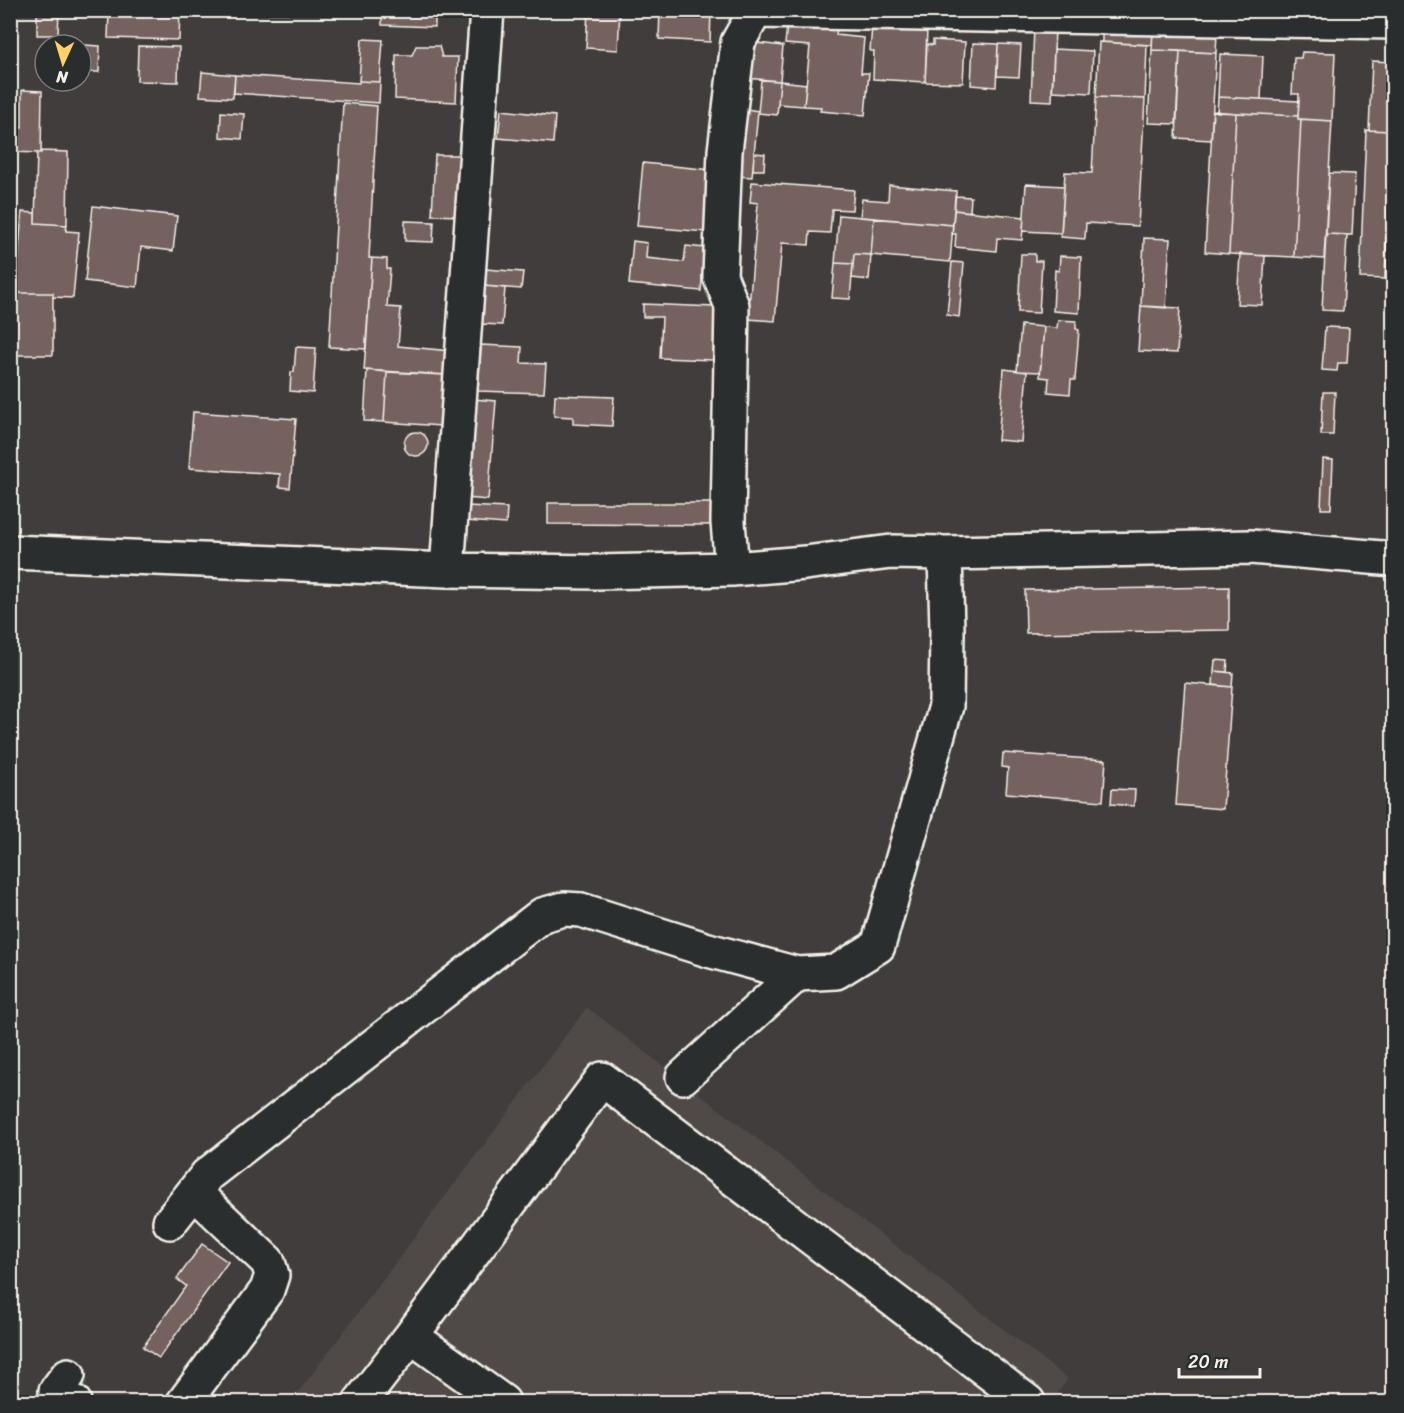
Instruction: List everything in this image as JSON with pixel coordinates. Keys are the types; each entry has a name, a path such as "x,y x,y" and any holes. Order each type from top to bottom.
{"street":[{"path":"447,570 487,10"},
{"path":"732,569 728,522 732,306 720,276 725,151 738,42 756,11 1394,22"},
{"path":"10,552 447,570 597,572 732,569 891,552 1251,547 1394,559"},
{"path":"170,1222 207,1174 542,915 564,909 581,910 708,950 797,974 836,972 878,946 946,706 945,553"},
{"path":"683,1077 797,974"},
{"path":"360,1402 602,1079 1028,1402"},
{"path":"184,1402 267,1290 272,1275 268,1262 194,1192"},
{"path":"411,1336 502,1402"}],"shaded area":[{"path":"587,1007 1068,1379 1051,1402 291,1402"}],"building":[{"path":"37,10 59,10 58,33 37,33"},
{"path":"102,10 180,10 179,40 108,38 109,11"},
{"path":"242,10 298,10 297,13 242,13"},
{"path":"382,10 467,10 466,14 435,13 435,27 382,25"},
{"path":"588,10 620,10 618,50 586,48"},
{"path":"660,10 711,10 710,42 659,39"},
{"path":"787,25 837,29 836,35 864,38 861,73 869,73 865,115 820,111 821,107 804,106 810,46 785,44"},
{"path":"872,26 927,29 925,82 873,79 874,51 870,51"},
{"path":"1034,28 1055,29 1052,101 1031,100"},
{"path":"1153,28 1217,33 1216,53 1152,50"},
{"path":"1102,30 1153,33 1152,45 1102,42"},
{"path":"362,39 383,40 380,82 359,81"},
{"path":"933,40 965,42 963,83 925,82 927,44 933,45"},
{"path":"748,42 783,46 780,81 745,78"},
{"path":"1099,42 1147,45 1145,99 1096,97"},
{"path":"973,43 998,44 996,87 971,85"},
{"path":"998,44 1021,45 1019,77 997,76"},
{"path":"93,46 100,46 99,72 93,72"},
{"path":"138,46 179,47 178,82 137,81"},
{"path":"416,46 439,46 442,57 458,57 456,102 395,99 396,55 412,55"},
{"path":"1054,49 1093,51 1091,93 1052,91"},
{"path":"1152,50 1180,51 1176,124 1148,123"},
{"path":"1180,51 1216,53 1211,140 1176,138"},
{"path":"1302,52 1335,53 1332,121 1298,119 1299,94 1292,94 1294,58 1301,58"},
{"path":"1220,54 1263,56 1261,99 1218,97"},
{"path":"1372,61 1393,62 1391,131 1369,130"},
{"path":"202,72 235,75 233,98 200,96"},
{"path":"235,75 359,83 359,81 380,82 379,103 234,93"},
{"path":"761,80 780,81 777,115 758,113"},
{"path":"780,81 806,84 804,106 778,104"},
{"path":"22,90 42,93 41,153 10,152 10,127 22,128"},
{"path":"1096,97 1145,99 1138,226 1086,223 1085,239 1061,237 1065,172 1092,173"},
{"path":"1218,97 1299,101 1298,116 1217,112"},
{"path":"343,103 377,106 369,258 372,258 366,349 329,347"},
{"path":"746,109 758,111 752,177 736,176"},
{"path":"501,110 555,116 553,143 498,138"},
{"path":"1213,111 1236,113 1229,254 1205,252"},
{"path":"221,112 244,114 242,139 220,137"},
{"path":"1236,113 1298,116 1298,119 1301,119 1294,257 1229,254"},
{"path":"1301,119 1332,121 1324,259 1294,257"},
{"path":"1366,130 1391,131 1385,279 1360,278"},
{"path":"41,151 68,152 67,225 35,223 37,153"},
{"path":"754,153 765,154 764,170 753,170"},
{"path":"435,155 460,155 458,216 432,215"},
{"path":"643,163 712,170 706,232 637,226"},
{"path":"1329,173 1355,174 1352,235 1326,234"},
{"path":"752,182 854,190 852,210 832,209 830,233 810,232 809,245 782,243 775,321 748,319 758,203 750,202"},
{"path":"1026,184 1064,186 1061,233 1023,231"},
{"path":"889,185 956,191 953,225 860,217 862,199 888,201"},
{"path":"955,196 971,197 970,212 954,210"},
{"path":"93,206 177,216 173,251 141,247 137,287 85,281"},
{"path":"954,210 1024,217 1022,240 997,238 996,251 955,247 956,234 952,234"},
{"path":"22,212 35,213 35,223 67,225 66,231 79,232 73,298 53,297 53,293 10,293 10,273 17,273"},
{"path":"839,215 874,218 871,255 854,254 853,264 835,263"},
{"path":"874,218 953,225 950,262 871,255"},
{"path":"405,221 434,222 433,242 405,241"},
{"path":"1326,234 1347,235 1343,311 1322,310"},
{"path":"1386,237 1394,237 1394,251 1386,251"},
{"path":"1144,238 1170,239 1166,308 1141,306"},
{"path":"633,241 647,243 646,258 684,262 686,246 705,248 701,291 629,284"},
{"path":"854,254 871,255 869,280 852,278"},
{"path":"1021,254 1035,254 1035,261 1042,261 1039,313 1018,312"},
{"path":"1240,254 1265,256 1262,305 1237,304"},
{"path":"1060,256 1081,257 1079,313 1053,311 1055,270 1059,271"},
{"path":"372,258 387,259 387,269 390,269 387,307 401,308 398,346 451,351 449,375 364,370"},
{"path":"1386,261 1394,261 1394,294 1389,294 1389,279 1385,279"},
{"path":"952,262 964,263 959,317 947,315"},
{"path":"835,263 853,264 850,299 832,298"},
{"path":"485,269 523,272 521,289 484,286"},
{"path":"484,286 505,288 502,325 481,324"},
{"path":"10,293 53,293 53,355 10,355"},
{"path":"643,304 715,307 713,360 660,358 662,317 643,317"},
{"path":"1141,306 1180,308 1177,353 1138,351"},
{"path":"1058,320 1076,321 1076,329 1079,330 1075,380 1071,380 1070,394 1048,392 1049,378 1040,377 1044,327 1057,328"},
{"path":"1021,325 1044,327 1040,372 1017,371"},
{"path":"1325,327 1349,328 1347,363 1338,363 1337,371 1322,370"},
{"path":"481,345 522,347 521,363 546,364 544,393 478,391"},
{"path":"296,347 316,348 313,393 290,391"},
{"path":"1004,369 1027,372 1021,442 998,440"},
{"path":"367,370 387,372 384,422 364,421"},
{"path":"387,372 444,375 441,426 384,422"},
{"path":"1323,392 1335,392 1333,435 1321,435"},
{"path":"555,395 614,397 612,426 573,424 573,417 554,416"},
{"path":"473,399 496,401 488,500 466,498"},
{"path":"193,412 296,419 290,488 279,487 280,474 189,468"},
{"path":"416,432 421,433 427,439 427,449 421,455 416,456 411,455 405,449 404,444 405,439 411,433"},
{"path":"1323,459 1333,460 1331,509 1321,509"},
{"path":"548,503 713,503 713,525 548,524"},
{"path":"467,506 507,508 506,524 466,521"},
{"path":"1229,587 1229,630 1026,633 1025,590"},
{"path":"1215,660 1228,661 1227,672 1214,671"},
{"path":"1214,671 1233,673 1232,687 1213,685"},
{"path":"1185,683 1232,687 1223,809 1176,805"},
{"path":"1003,753 1106,760 1103,801 1006,793 1008,768 1002,767"},
{"path":"1112,789 1135,790 1134,806 1111,804"},
{"path":"202,1244 228,1262 159,1358 143,1347 186,1286 177,1279"}]}
